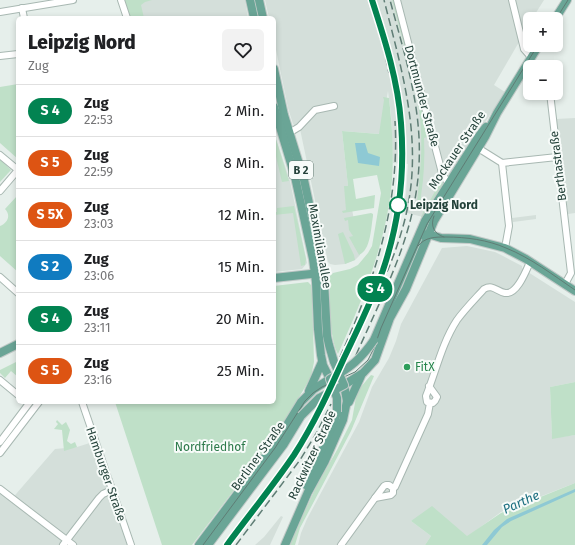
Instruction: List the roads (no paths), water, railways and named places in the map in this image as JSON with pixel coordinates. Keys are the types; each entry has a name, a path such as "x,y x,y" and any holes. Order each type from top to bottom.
{"main road":[{"path":"250,0 254,16"},
{"path":"259,0 263,16"},
{"path":"559,12 567,0"},
{"name":"Mockauer Straße","path":"530,60 534,52"},
{"name":"Mockauer Straße","path":"348,368 378,341 406,289 428,234 452,184 479,136 523,75"},
{"name":"Maximilianallee","path":"276,78 289,133 304,180 319,273 327,336 332,356 339,374"},
{"name":"Maximilianallee","path":"276,114 295,177 319,273 318,329 322,362 335,389"},
{"name":"Mockauer Straße","path":"335,389 363,373 375,360 378,341 427,218 478,148 496,114"},
{"path":"427,218 428,234"},
{"path":"418,238 428,234 441,238"},
{"path":"424,246 435,239 441,238 470,239 505,248 575,291"},
{"path":"276,278 319,273"},
{"path":"0,353 16,345"},
{"path":"308,393 322,362"},
{"name":"Berliner Straße","path":"208,545 284,444 298,414 301,402 308,393 348,368"},
{"path":"347,408 354,389 363,373"},
{"name":"Rackwitzer Straße","path":"285,545 308,492 340,429 347,408 347,397 339,374"},
{"name":"Berliner Straße","path":"199,545 298,414 315,401 335,389"},
{"name":"Rackwitzer Straße","path":"280,545 288,524 333,427 337,412 338,398 335,389"}],"street":[{"path":"0,12 73,0"},
{"path":"121,0 126,16"},
{"name":"Dortmunder Straße","path":"397,0 441,168 444,177 452,184"},
{"path":"512,0 524,49 531,57"},
{"path":"22,8 24,16"},
{"path":"0,56 16,54"},
{"name":"Berthastraße","path":"551,100 571,273 565,284"},
{"path":"289,133 299,127 315,110 334,106"},
{"path":"478,148 502,163 557,157"},
{"path":"0,155 16,168"},
{"path":"502,163 509,226 505,248"},
{"path":"0,191 16,172"},
{"path":"375,498 391,495 393,493 393,488 395,487 428,414 430,403 425,398 452,330 458,319 487,287 493,287 506,293 510,293 515,290 530,262"},
{"path":"0,277 16,291"},
{"path":"0,380 16,393"},
{"path":"0,442 30,404"},
{"path":"0,453 30,404"},
{"name":"Hamburger Straße","path":"83,404 131,545"},
{"path":"341,545 384,486 389,485 393,488"},
{"path":"0,489 64,542 74,545"},
{"path":"64,542 99,498 103,494 112,490"}],"water":[{"path":"355,143 365,143 368,153 380,157 379,166 358,163"},
{"path":"575,489 575,492 511,521 502,527 487,545 482,545 494,530 507,519"}],"tram line":[{"path":"560,12 568,0"},
{"path":"203,545 275,448 305,401 322,387 355,372 368,360 427,224 534,52"},
{"path":"434,216 432,223 435,232 444,237"},
{"path":"418,246 427,239 438,237 469,238 492,243 515,252 542,267 575,290"}],"railway":[{"path":"369,0 384,50 389,73"},
{"path":"347,359 397,247 409,200 412,171 410,114 399,58 384,0"},
{"path":"356,355 383,296 405,239 413,210 418,180 419,149 415,100 390,0"},
{"path":"385,263 398,207 402,152 398,96 388,40"},
{"path":"340,357 364,300 374,271 389,213 393,183 395,121"},
{"path":"227,545 294,455 324,402"},
{"path":"236,545 300,460 317,432 331,404"}],"train":[{"path":"227,545 285,468 317,416 371,299 391,243 401,185 401,123 393,71 372,0"}],"place":[{"name":"Leipzig Nord","path":"398,205"},
{"name":"FitX","path":"407,367"}],"park label":[{"name":"Nordfriedhof","path":"210,447"}],"water label":[{"name":"Parthe","path":"521,502"}]}
